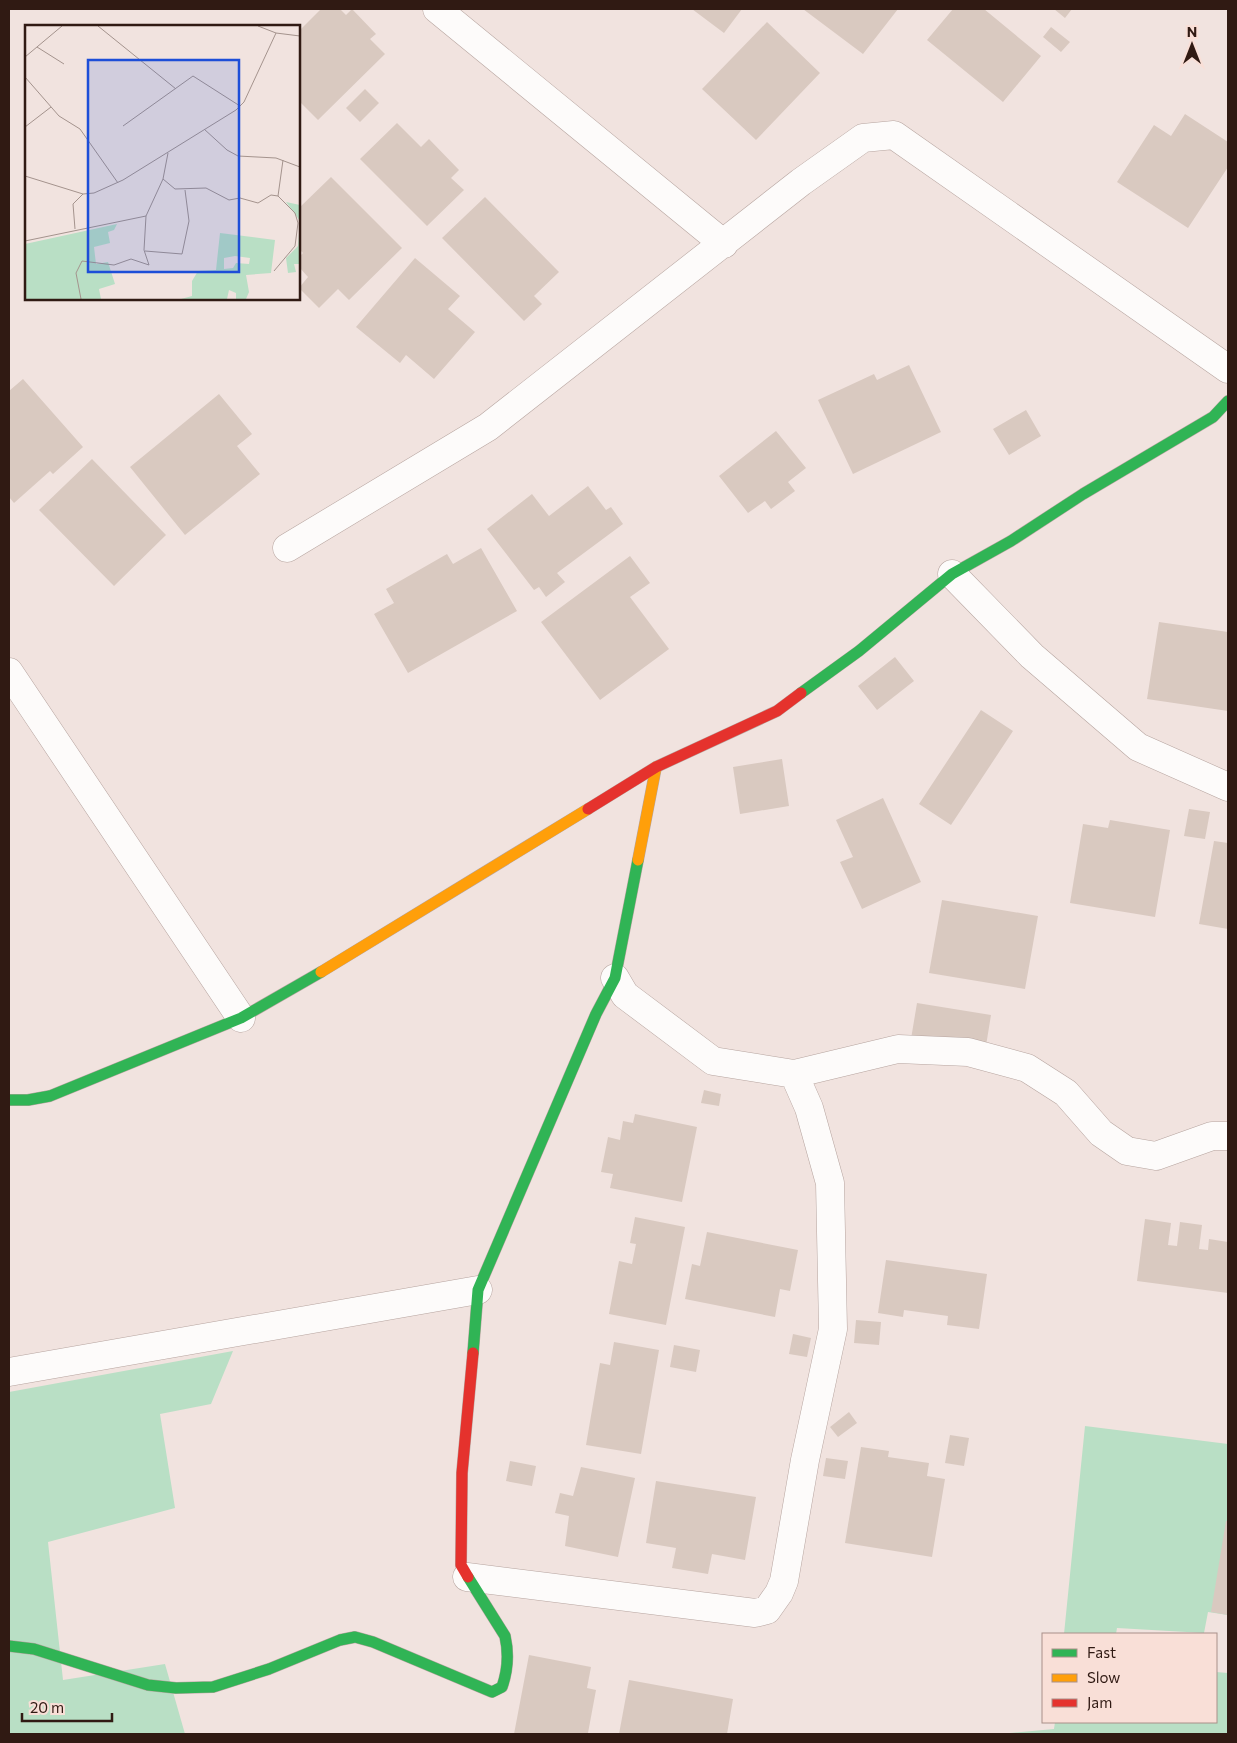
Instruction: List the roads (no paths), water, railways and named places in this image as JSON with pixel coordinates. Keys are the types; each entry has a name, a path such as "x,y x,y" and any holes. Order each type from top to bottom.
{"street":[{"path":"437,9 724,244"},
{"path":"287,548 488,428 801,182 863,138 894,135 1228,369"},
{"path":"9,1100 28,1100 50,1096 241,1018 288,992 656,767 777,711 859,651 952,574 1011,541 1083,494 1213,418 1228,400"},
{"path":"952,574 1032,656 1138,747 1228,787"},
{"path":"9,672 241,1018"},
{"path":"9,1646 34,1650 148,1684 176,1688 213,1686 269,1668 340,1640 355,1638 373,1642 492,1692 502,1686 506,1674 508,1648 498,1623 461,1565 462,1473 478,1290 596,1014 615,978 656,767"},
{"path":"615,978 624,995 713,1060 794,1074 898,1050 968,1052 1027,1068 1066,1092 1101,1133 1127,1151 1156,1156 1212,1136 1228,1136"},
{"path":"467,1577 755,1614 767,1610 773,1602 784,1581 805,1460 833,1329 830,1183 809,1108 794,1074"},
{"path":"9,1372 478,1290"}]}
